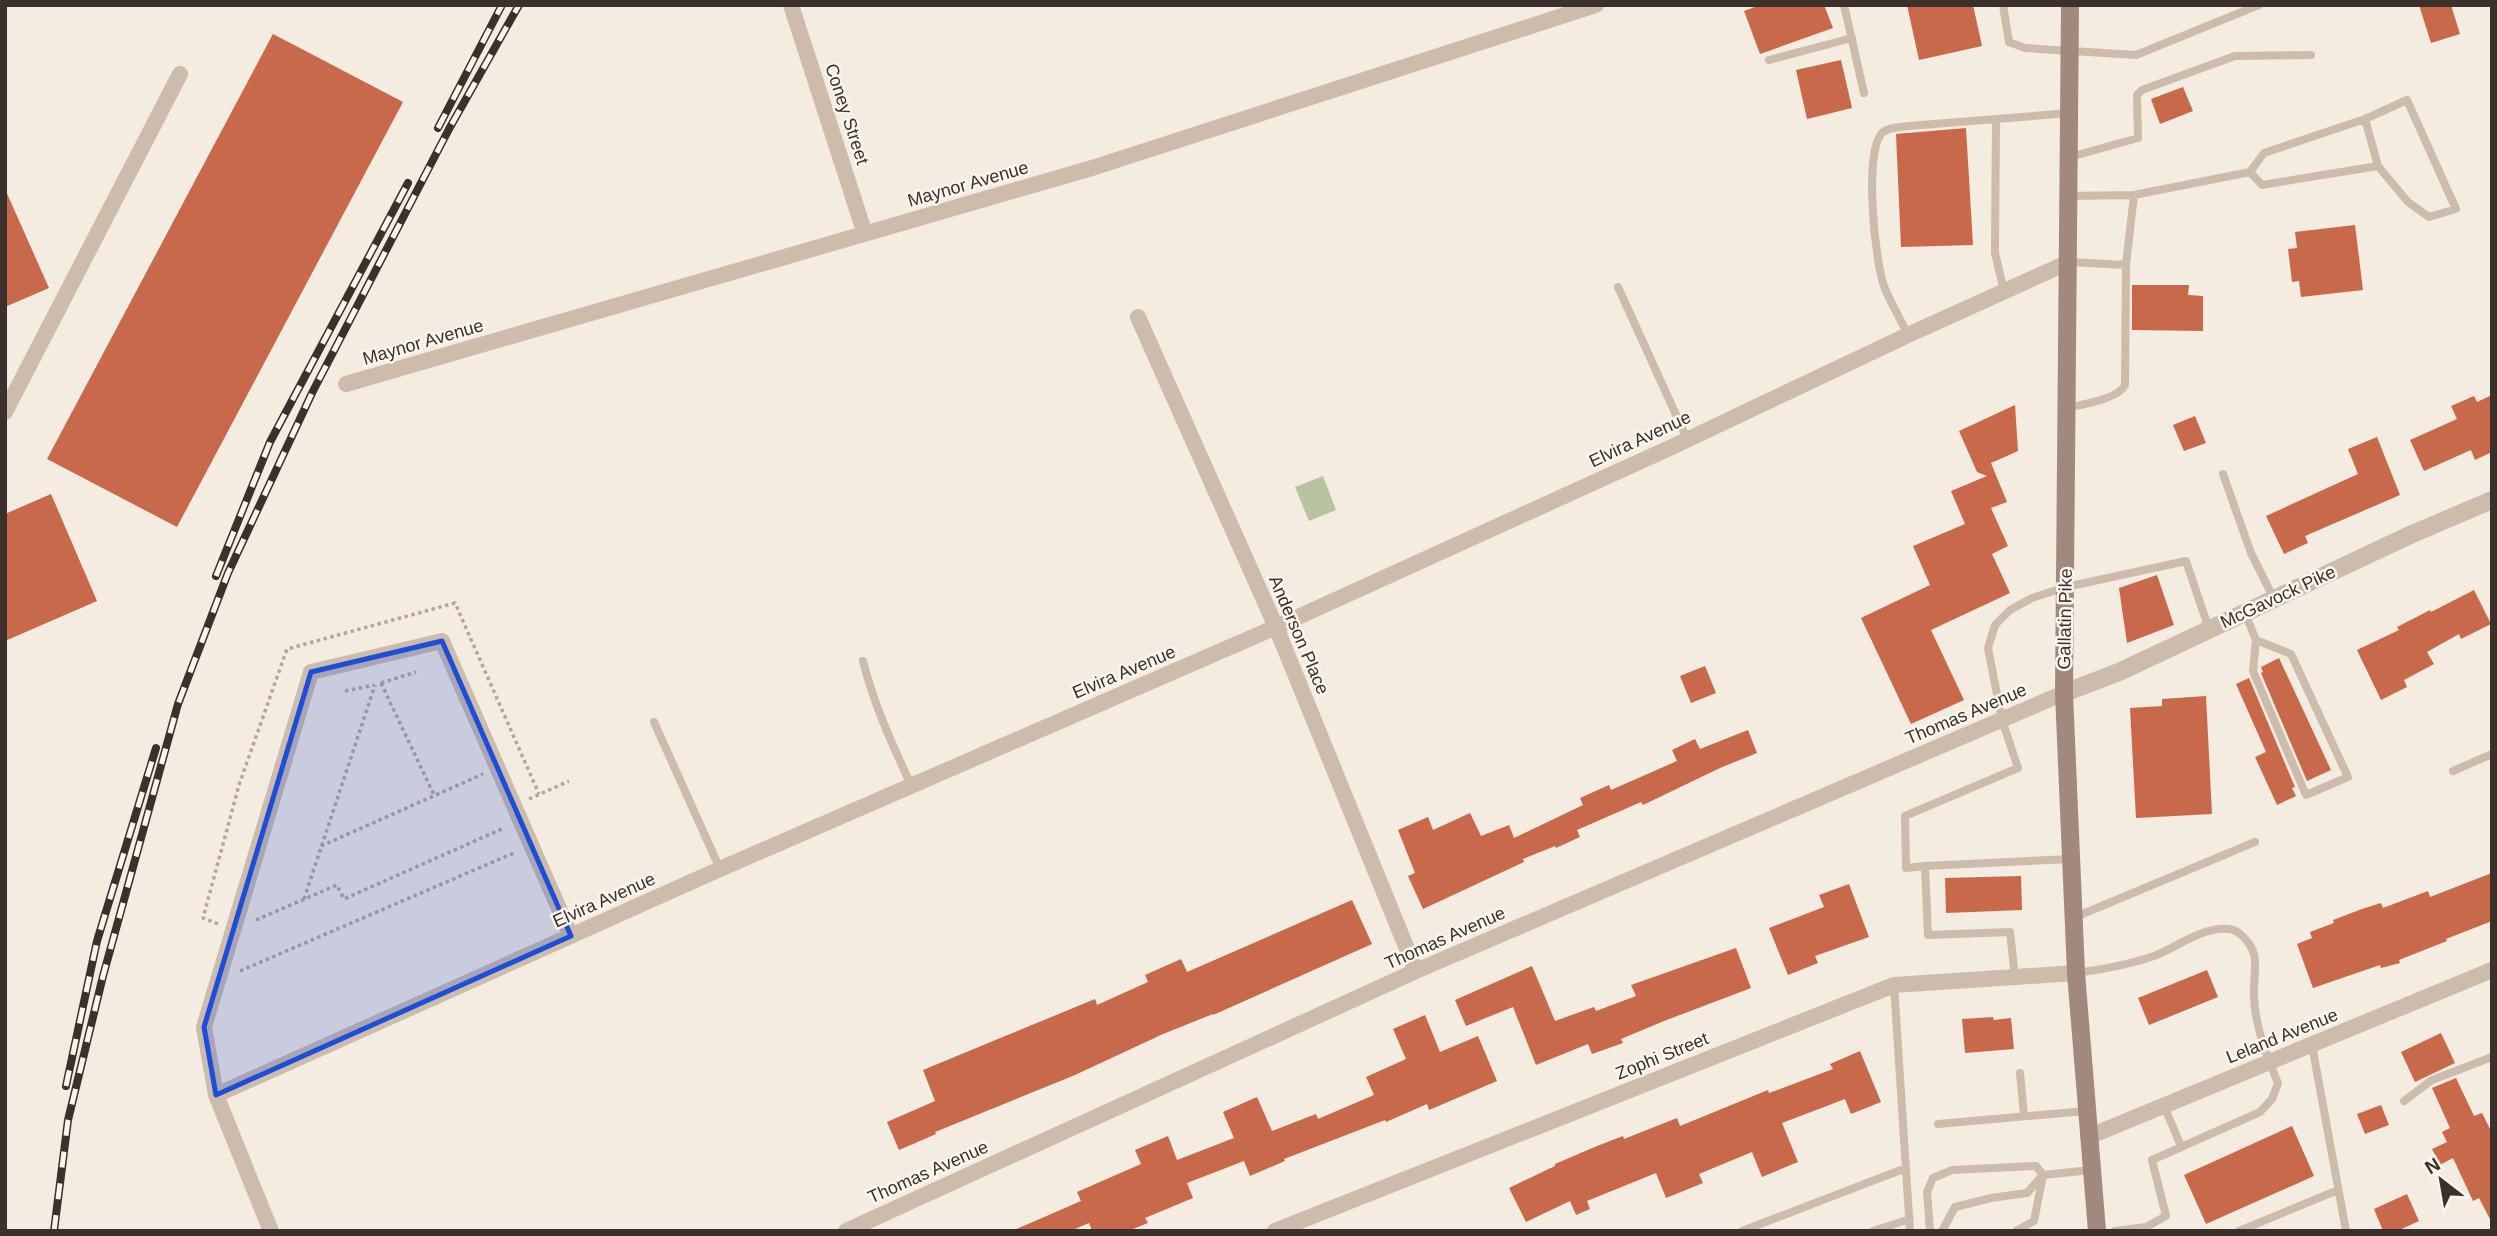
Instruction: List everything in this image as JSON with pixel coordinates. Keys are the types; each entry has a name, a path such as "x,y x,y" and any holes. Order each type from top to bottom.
{"main road":[{"name":"Gallatin Pike","path":"2070,5 2064,693 2076,973 2098,1231"}],"street":[{"name":"Coney Street","path":"791,5 865,234"},
{"name":"Maynor Avenue","path":"346,384 1092,168 1596,5"},
{"path":"5,411 180,74"},
{"name":"Elvira Avenue","path":"216,1095 720,869 1276,627 2069,262"},
{"name":"Anderson Place","path":"1138,317 1276,627 1416,971"},
{"name":"McGavock Pike","path":"2064,693 2119,672 2410,535 2492,500"},
{"path":"271,1231 216,1095 204,1027 311,672 442,641 571,936"},
{"name":"Thomas Avenue","path":"846,1231 1416,971 2064,693"},
{"name":"Zophi Street","path":"1281,1230 1894,985 2076,973"},
{"name":"Leland Avenue","path":"2088,1137 2491,975"}],"lane":[{"path":"1844,5 1864,93"},
{"path":"2003,5 2010,41 2025,48 2136,55 2259,5"},
{"path":"1769,60 1852,38"},
{"path":"2070,157 2138,138 2137,95 2142,90 2235,56 2311,55"},
{"path":"2070,196 2134,195 2250,172 2264,153 2365,119 2407,100 2456,209 2429,217 2408,202 2378,166 2365,119"},
{"path":"1908,334 1884,285 1878,262 1871,165 1877,140 1883,132 1890,129 2070,113"},
{"path":"1996,119 1996,253 2004,291"},
{"path":"2250,172 2263,184 2378,166"},
{"path":"2067,408 2115,395 2123,390 2125,385 2126,265 2134,195"},
{"path":"2069,262 2126,265"},
{"path":"1618,287 1687,439"},
{"path":"2223,474 2250,553 2274,599"},
{"path":"2070,859 1906,867 1905,816 2018,768 2002,720 1987,648 1995,625 2010,610 2027,600 2066,587 2186,561 2209,629"},
{"path":"2245,612 2256,640 2253,671 2306,795 2348,777 2291,654 2256,640"},
{"path":"863,661 883,726 911,785"},
{"path":"654,722 720,869"},
{"path":"2453,771 2492,754"},
{"path":"2073,918 2255,842"},
{"path":"1925,866 1928,935 2010,932 2015,977"},
{"path":"2076,973 2125,965 2213,931 2230,929 2244,937 2253,952 2257,1024 2278,1083 2272,1099 2260,1112 2152,1160 2166,1216 2146,1227 2115,1231"},
{"path":"1894,985 1910,1231"},
{"path":"2312,1045 2346,1231"},
{"path":"2404,1101 2432,1080 2492,1058"},
{"path":"2020,1073 2024,1116"},
{"path":"2164,1106 2181,1146"},
{"path":"1938,1124 2086,1111"},
{"path":"1930,1231 1927,1192 1933,1178 1952,1170 2036,1166 2043,1175 2034,1221 2015,1231"},
{"path":"1742,1231 1906,1168"},
{"path":"1942,1231 1955,1207 2027,1193 2043,1175 2091,1170"},
{"path":"2239,1231 2338,1190"},
{"path":"1873,1231 1910,1219"}],"path":[{"path":"220,925 203,918 239,785 287,649 455,603 539,794"},
{"path":"345,691 375,685 416,671"},
{"path":"382,683 434,795"},
{"path":"304,898 375,685"},
{"path":"321,845 485,773"},
{"path":"522,803 569,781"},
{"path":"245,920 254,921 337,885 344,899 507,826 504,819"},
{"path":"238,972 520,851"}],"highlighted area":[{"path":"442,641 571,936 216,1095 204,1027 311,672"}],"green space":[{"path":"1323,476 1336,510 1309,521 1295,487"}],"building":[{"path":"1760,5 1824,5 1833,28 1760,54 1744,11"},
{"path":"1907,5 1973,5 1982,46 1919,60"},
{"path":"2419,5 2451,5 2460,34 2431,43"},
{"path":"273,34 403,102 177,527 47,459"},
{"path":"1841,60 1852,108 1807,119 1796,70"},
{"path":"2183,87 2193,111 2160,124 2151,99"},
{"path":"1966,128 1973,245 1901,247 1896,134"},
{"path":"5,189 49,288 5,307"},
{"path":"2355,225 2363,290 2301,297 2299,281 2292,282 2288,249 2297,248 2295,232"},
{"path":"2132,285 2189,285 2188,295 2203,296 2203,331 2132,330"},
{"path":"2492,395 2492,452 2475,460 2471,450 2424,471 2410,440 2457,419 2451,406 2474,396 2477,402"},
{"path":"2015,405 2018,451 1991,463 2007,502 1991,508 2008,546 1992,554 2010,593 1931,630 1964,700 1911,724 1861,618 1930,585 1913,546 1965,524 1951,491 1987,476 1977,472 1959,431"},
{"path":"2195,416 2206,443 2184,451 2173,425"},
{"path":"2377,437 2400,495 2305,536 2308,543 2284,554 2266,516 2358,474 2348,449"},
{"path":"51,494 97,601 5,641 5,514"},
{"path":"2157,575 2174,625 2127,643 2119,588"},
{"path":"2474,590 2491,624 2461,639 2459,634 2427,652 2434,664 2404,680 2407,687 2381,700 2357,650 2399,630 2397,627 2430,610 2431,612"},
{"path":"2279,658 2331,770 2307,781 2261,673 2261,667"},
{"path":"1705,666 1716,693 1691,703 1680,676"},
{"path":"2249,678 2295,787 2292,788 2296,796 2277,805 2255,757 2266,752 2236,684"},
{"path":"2206,696 2212,814 2136,818 2130,708 2162,706 2162,699"},
{"path":"1748,730 1757,753 1643,805 1641,802 1577,830 1580,837 1523,859 1524,862 1423,909 1408,876 1415,873 1398,830 1428,817 1433,830 1470,813 1481,836 1509,825 1514,838 1583,805 1580,798 1609,785 1611,790 1677,761 1672,750 1695,739 1700,749"},
{"path":"2492,873 2492,921 2399,960 2400,963 2381,968 2380,965 2313,988 2297,944 2312,938 2310,932 2362,909 2381,903 2383,908 2428,891 2430,897"},
{"path":"2021,876 2022,910 1946,913 1945,878"},
{"path":"1849,884 1869,937 1815,956 1818,963 1788,975 1769,928 1824,907 1819,895"},
{"path":"1352,900 1372,944 1075,1075 935,1132 936,1134 899,1150 887,1122 935,1101 923,1070 1095,999 1097,1005 1148,982 1145,975 1181,959 1187,972"},
{"path":"1736,948 1751,988 1621,1039 1623,1043 1592,1054 1588,1044 1536,1065 1513,1007 1466,1026 1455,1000 1532,966 1555,1021 1594,1007 1596,1011 1636,996 1631,985"},
{"path":"2207,970 2218,997 2149,1025 2138,998"},
{"path":"1425,1015 1440,1052 1478,1036 1497,1081 1429,1110 1427,1104 1386,1122 1385,1120 1284,1159 1285,1161 1250,1176 1244,1161 1187,1183 1193,1198 1145,1218 1148,1223 1128,1231 1092,1231 1089,1223 1070,1231 1012,1231 1081,1201 1077,1192 1141,1164 1135,1150 1168,1136 1177,1160 1234,1138 1223,1112 1257,1097 1272,1131 1316,1114 1318,1119 1374,1095 1366,1077 1406,1059 1393,1029"},
{"path":"1993,1017 1994,1020 2011,1018 2014,1049 1965,1053 1962,1019"},
{"path":"2441,1033 2455,1063 2415,1082 2401,1052"},
{"path":"1860,1051 1881,1102 1851,1114 1845,1099 1782,1123 1798,1162 1762,1177 1752,1152 1699,1174 1703,1183 1666,1198 1656,1173 1587,1201 1590,1209 1576,1215 1570,1201 1526,1222 1509,1188 1597,1146 1623,1136 1624,1139 1677,1118 1680,1126 1768,1090 1769,1093 1833,1069 1830,1064"},
{"path":"2456,1078 2474,1116 2482,1113 2492,1133 2492,1223 2479,1198 2473,1201 2453,1158 2440,1165 2432,1149 2447,1142 2442,1132 2450,1128 2432,1088"},
{"path":"2381,1105 2389,1125 2365,1134 2357,1114"},
{"path":"2292,1126 2314,1176 2206,1224 2184,1175"},
{"path":"2407,1194 2419,1221 2397,1231 2383,1231 2374,1209"}],"railway":[{"path":"438,128 502,5"},
{"path":"54,1231 68,1120 103,976 178,704 228,573 313,391 449,129 519,5"},
{"path":"216,576 270,442 408,183"},
{"path":"66,1086 97,941 156,748"}]}
